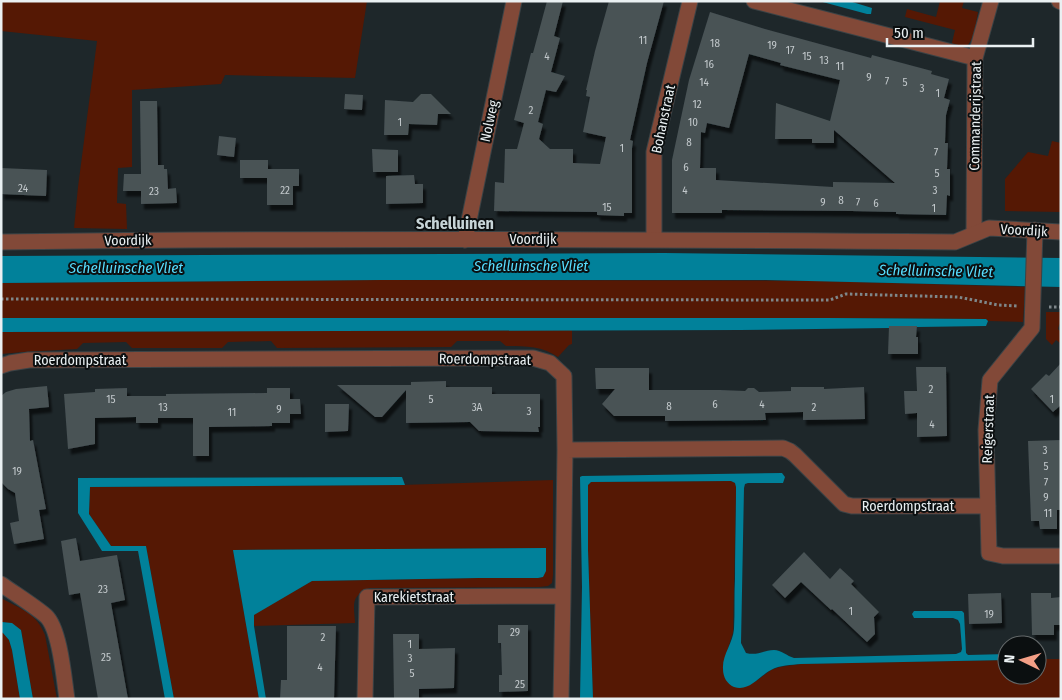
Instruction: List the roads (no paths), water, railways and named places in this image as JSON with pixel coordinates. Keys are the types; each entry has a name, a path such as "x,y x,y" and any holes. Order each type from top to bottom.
{"street":[{"name":"Nolweg","path":"465,240 514,1"},
{"name":"Bohanstraat","path":"654,239 654,152 690,1"},
{"path":"754,1 975,58"},
{"name":"Commanderijstraat","path":"974,233 975,58 991,1"},
{"name":"Voordijk","path":"1,242 217,239 654,239 955,242 989,228 1061,232"},
{"name":"Reigerstraat","path":"1035,230 1032,328 990,380 986,430 989,553 1003,556 1061,556"},
{"name":"Roerdompstraat","path":"1,366 29,360 533,358 550,363 564,376 565,450 783,448 795,455 844,504 852,506 988,506"},
{"path":"561,699 565,450"},
{"path":"1,584 47,617 53,626 67,699"},
{"name":"Karekietstraat","path":"365,699 366,597 564,596"}],"water":[{"path":"819,1 849,1 872,8 871,14 867,14"},
{"name":"Schelluinsche Vliet","path":"664,253 1061,258 1061,287 766,280 381,280 1,283 1,256"},
{"path":"1,318 829,318 986,319 988,321 986,326 889,326 889,328 740,330 1,332"},
{"path":"782,473 785,477 783,483 748,483 745,484 744,488 741,643 746,653 754,654 777,650 794,658 956,654 961,652 962,649 958,620 953,618 914,618 912,614 914,611 962,611 964,613 966,653 968,655 997,654 997,660 789,665 771,670 754,683 745,687 734,687 726,680 723,664 734,629 735,483 731,481 591,482 588,485 588,550 593,699 580,699 582,587 580,477"},
{"path":"402,477 405,485 90,487 89,514 111,546 146,546 174,699 165,699 138,551 102,551 78,513 78,478"},
{"path":"546,548 546,571 543,577 538,578 312,581 254,615 254,626 266,699 259,699 233,550"},
{"path":"1,622 12,623 21,630 33,699 20,699 12,650 9,640 1,632"}],"district":[{"name":"Schelluinen","path":"455,223"}]}
